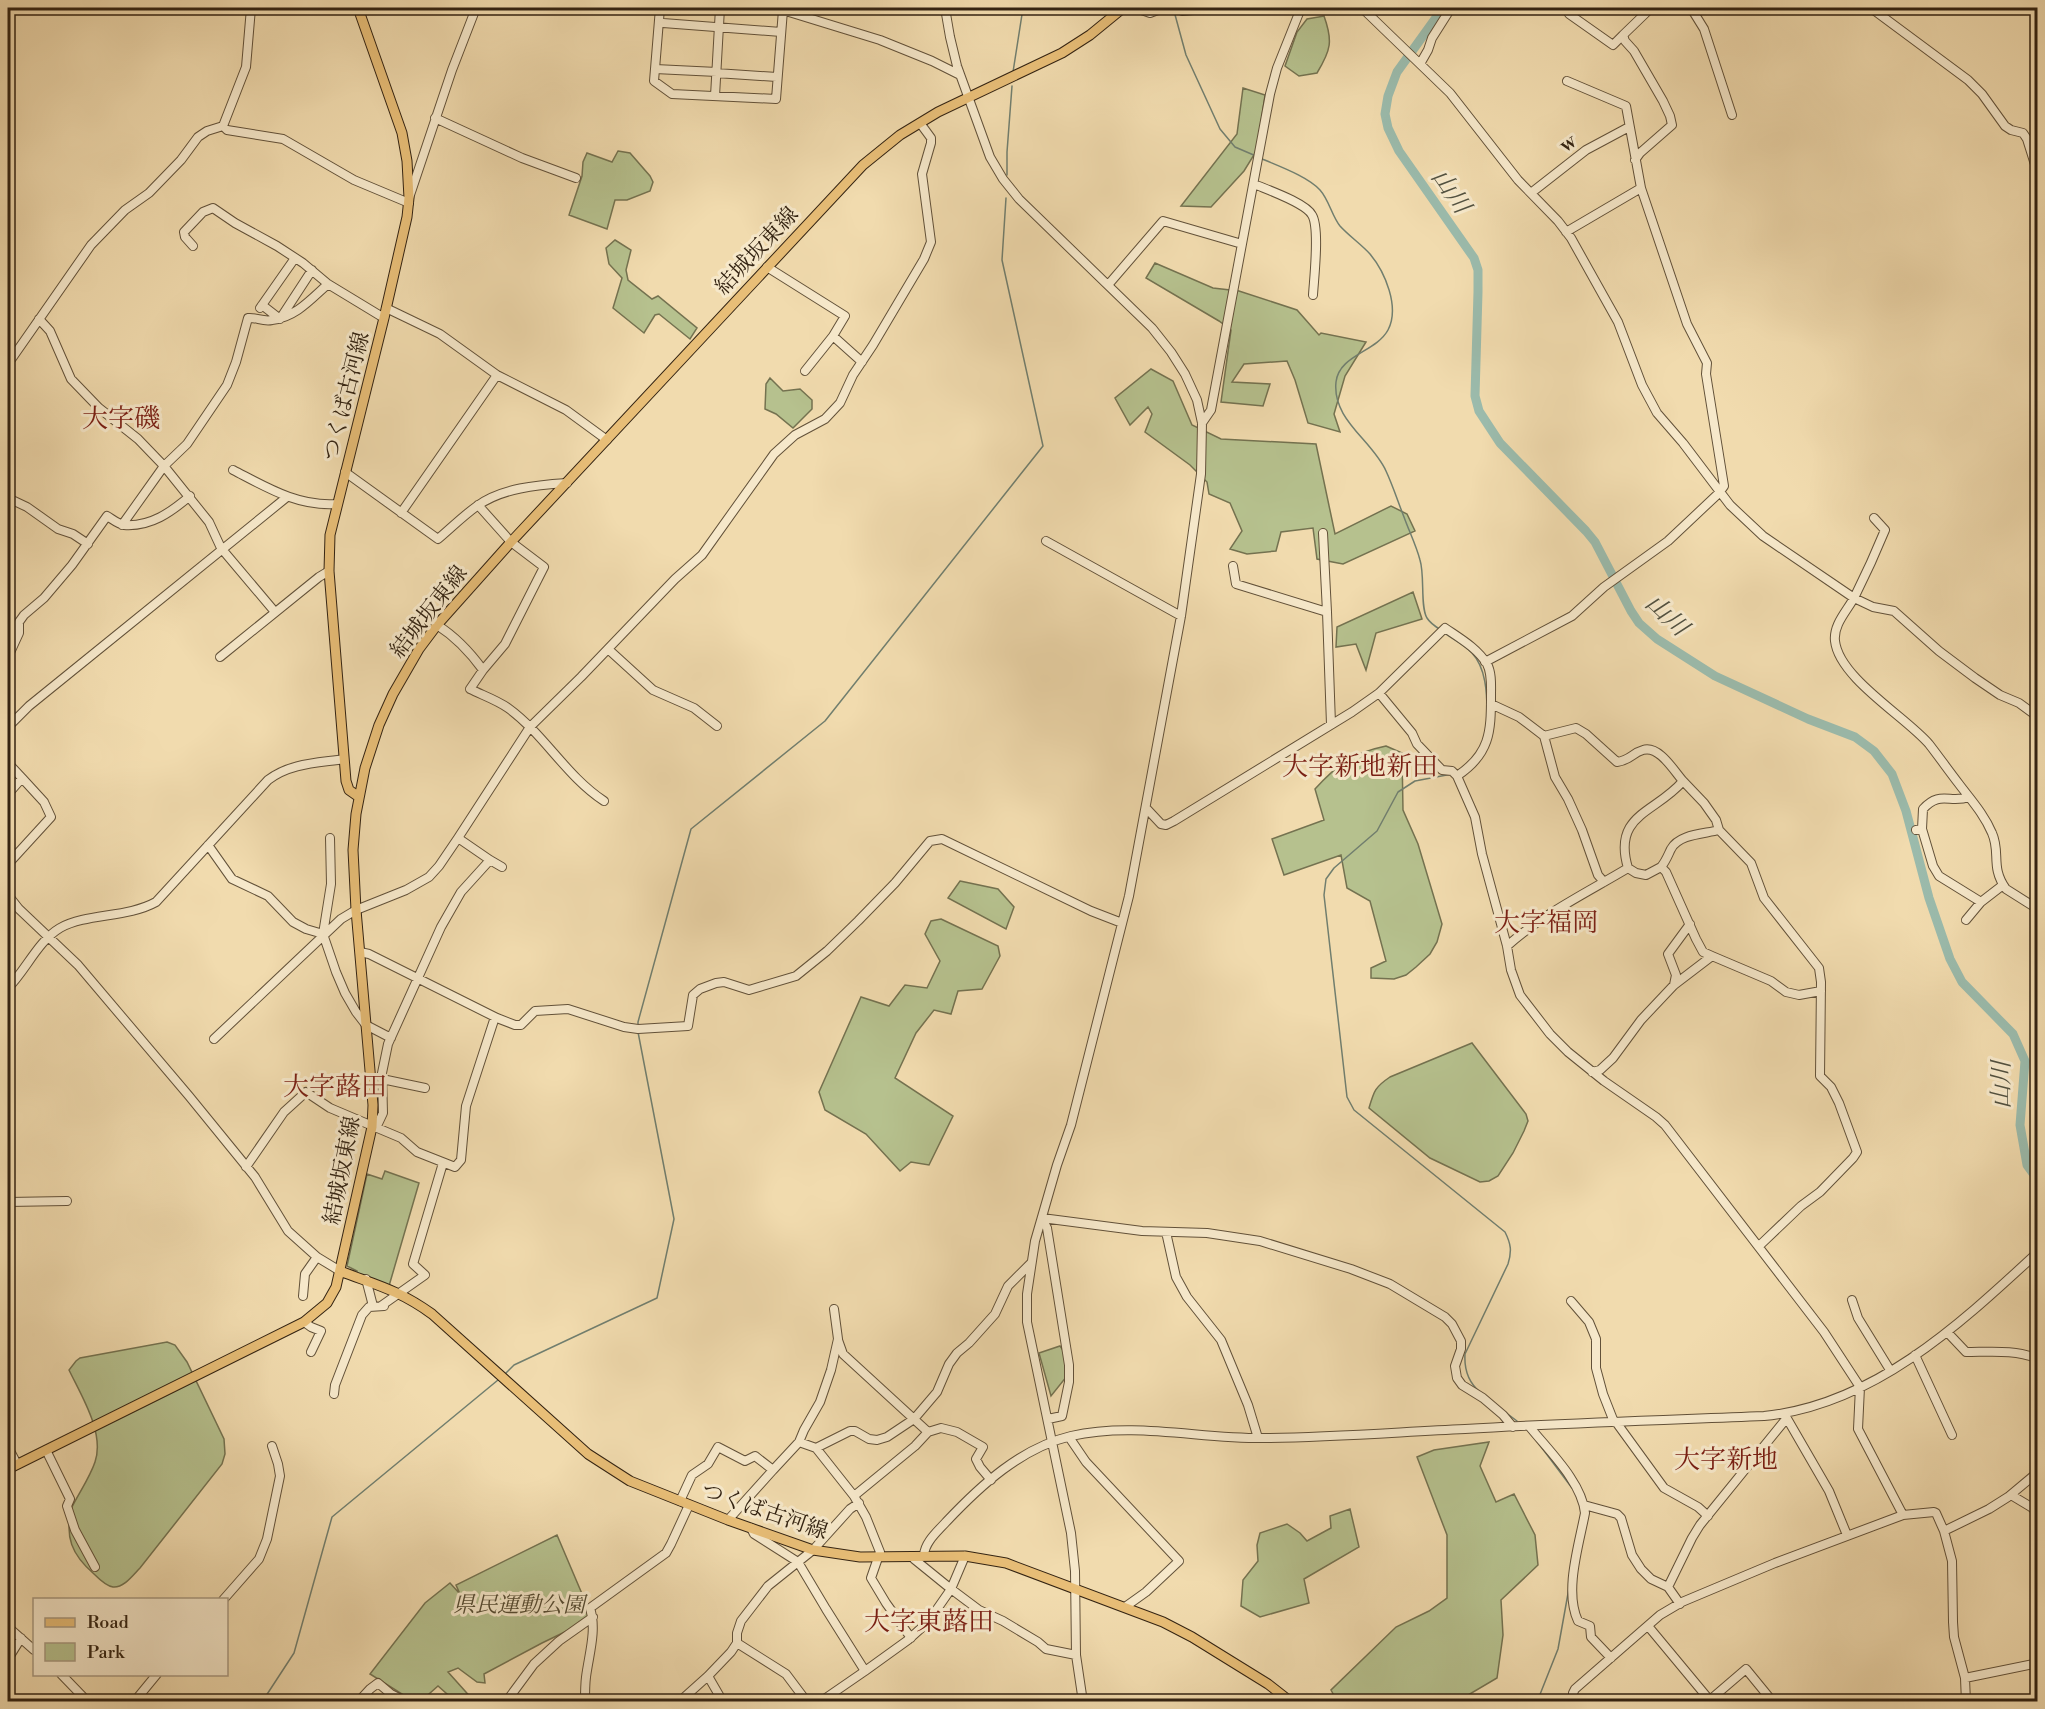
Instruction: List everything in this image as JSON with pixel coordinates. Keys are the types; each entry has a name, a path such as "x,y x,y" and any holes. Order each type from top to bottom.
{"main road":[{"name":"つくば古河線","path":"358,8 402,133 407,160 409,201 385,313 330,535 329,571 344,759 347,786 352,794 359,797"},
{"name":"結城坂東線","path":"8,1469 304,1322 327,1303 333,1293 374,1128 356,910 354,850 359,797 369,754 385,710 410,663 437,625 511,542 852,176 886,145 920,123 968,97 1062,53 1090,35 1123,8"},
{"name":"つくば古河線","path":"340,1271 366,1279 416,1302 450,1329 588,1454 630,1481 728,1520 813,1550 851,1556 965,1556 1006,1563 1163,1622 1192,1637 1291,1701"}],"street":[{"path":"8,364 91,245 125,210 149,193 181,160 198,137 222,126 246,67 251,8"},
{"path":"222,126 227,130 283,139 354,180 409,201 435,118 476,8"},
{"path":"660,8 654,81 672,94 776,99 781,32 779,9 880,40 960,75"},
{"path":"715,96 720,8"},
{"path":"945,8 960,75 990,157 1003,179 1019,199 1152,328 1185,374 1197,400 1202,423 1201,474 1181,616 1129,896 1071,1125 1042,1218 1031,1263 1027,1294 1027,1322 1054,1442 1071,1533 1076,1655 1083,1701"},
{"path":"1136,8 1150,13 1162,8"},
{"path":"1179,8 1182,11 1217,8"},
{"path":"1202,423 1211,410 1270,94 1277,68 1301,8"},
{"path":"1362,8 1450,93 1518,180 1558,220 1618,322 1641,385 1657,413 1683,443 1719,493 1763,536 1854,598 1874,608 1894,611 1939,651 1975,678 2000,695 2019,703 2037,717"},
{"path":"1420,64 1428,50 1431,38 1451,8"},
{"path":"1569,14 1613,45 1651,8"},
{"path":"1691,8 1704,29 1732,115"},
{"path":"1871,8 1968,80 1982,94 2005,126 2023,133 2027,139 2037,174"},
{"path":"663,23 781,32"},
{"path":"1623,35 1663,101 1672,125 1635,160"},
{"path":"655,69 777,77"},
{"path":"1485,662 1572,616 1605,587 1668,541 1724,486 1706,374 1707,363 1688,324 1641,188 1626,106 1567,81"},
{"path":"435,118 522,158 576,178"},
{"path":"214,1039 341,919 356,910 406,890 429,877 439,866 530,727 675,579 702,555 774,454 795,435 825,419 840,403 853,375 924,259 931,242 922,174 931,138 920,123"},
{"name":"w","path":"1531,193 1586,150 1629,127"},
{"path":"1254,184 1305,207 1312,215 1316,228 1313,295"},
{"path":"1566,232 1641,188"},
{"path":"2037,202 2037,226"},
{"path":"193,246 185,237 184,232 203,212 213,208 296,258 328,284 385,313 440,334 498,375 566,410 607,440"},
{"path":"1108,285 1162,221 1242,244"},
{"path":"280,318 261,307 296,258"},
{"path":"767,267 845,316 833,336 805,371"},
{"path":"280,318 312,270"},
{"path":"122,525 164,466 187,444 227,385 248,318 267,321 296,312 328,284"},
{"path":"39,319 50,331 72,379 99,408 138,439 164,466 209,522 221,548 275,612"},
{"path":"833,336 862,362"},
{"path":"401,513 498,375"},
{"path":"233,470 287,497 314,505 337,504"},
{"path":"345,472 438,539 478,505 495,496 531,486 567,483"},
{"path":"8,657 19,633 19,622 44,598 88,544 107,516 122,525 152,521 166,516 190,496"},
{"path":"8,727 29,706 221,548 287,497"},
{"path":"8,498 27,507 58,529 73,534 88,544"},
{"path":"478,505 511,542 544,567 505,644 470,689 507,707 530,727 566,769 604,801"},
{"path":"1874,518 1886,530 1854,598 1838,624 1835,642 1841,657 1871,693 1927,742 1982,814 1994,835 1996,869 2003,885 2037,911"},
{"path":"1323,533 1331,724"},
{"path":"1046,541 1181,616"},
{"path":"1233,566 1236,584 1327,612"},
{"path":"220,657 329,571"},
{"path":"437,625 469,651 483,670"},
{"path":"1146,807 1161,824 1166,825 1352,712 1379,693 1445,628 1475,648 1489,668 1490,731 1485,748 1471,766 1457,776"},
{"path":"608,649 653,690 694,708 717,726"},
{"path":"1379,693 1412,733 1417,744 1442,770 1452,771 1457,776 1475,817 1511,970 1520,995 1550,1034 1592,1072 1665,1125 1824,1332 1860,1387 1858,1429 1903,1515"},
{"path":"1491,704 1519,717 1544,736 1556,777 1582,830 1598,875 1604,882"},
{"path":"1544,736 1576,728 1617,762 1627,760 1642,750 1651,749 1659,753 1704,803 1716,820 1719,830 1751,863 1764,898 1815,963 1820,975 1821,992 1820,1076 1830,1087 1839,1103 1857,1152 1820,1192 1801,1206 1758,1246"},
{"path":"8,988 49,937 59,929 156,902 268,780 278,772 344,759"},
{"path":"8,763 44,802 51,817 8,864"},
{"path":"8,794 22,778"},
{"path":"1683,781 1676,790 1644,812 1632,824 1624,841 1623,851 1628,868 1646,875 1661,867 1679,839 1719,830"},
{"path":"1969,797 1960,801 1942,797 1931,801 1923,809 1919,830 1939,876 1981,902"},
{"path":"458,837 502,867"},
{"path":"330,838 331,884 323,934 345,993 366,1025 391,1038"},
{"path":"360,952 369,954 515,1025 521,1025 535,1011 568,1009 624,1027 638,1029 688,1026 693,995 710,985 724,982 749,990 796,976 827,951 858,921 930,841 935,839 942,839 1091,911 1122,923"},
{"path":"208,845 232,879 268,896 292,922 323,934"},
{"path":"374,1128 380,1122 383,1113 382,1079 388,1044 441,927 461,892 490,860"},
{"path":"1661,867 1666,872 1703,952 1771,981 1786,992 1799,995 1821,992"},
{"path":"1507,946 1628,868"},
{"path":"1966,920 1981,902 2003,885"},
{"path":"8,896 78,965 246,1167 288,1231 317,1257 340,1271"},
{"path":"1674,985 1676,975 1668,954 1690,924"},
{"path":"1592,1072 1600,1070 1613,1058 1641,1020 1674,985 1712,956"},
{"path":"246,1167 284,1112 306,1092 330,1108 397,1136 417,1152 456,1167 461,1160 466,1106 495,1017"},
{"path":"382,1079 425,1088"},
{"path":"334,1394 335,1385 362,1315 369,1307 380,1306 425,1275 413,1264 443,1163"},
{"path":"8,1202 67,1201"},
{"path":"1042,1218 1142,1231 1207,1233 1260,1241 1390,1284 1445,1317 1452,1324 1461,1341 1461,1349 1455,1366 1457,1378 1462,1385 1483,1398 1514,1427"},
{"path":"1042,1218 1047,1228 1069,1365 1069,1382 1062,1416 1048,1419"},
{"path":"1166,1232 1176,1277 1187,1297 1221,1340 1248,1405 1258,1438"},
{"path":"924,1555 926,1546 938,1531 974,1494 1028,1454 1069,1437 1106,1430 1258,1438 1336,1437 1529,1426 1785,1416 1830,1402 1915,1355 1973,1312 2037,1252"},
{"path":"303,1296 305,1274 317,1257"},
{"path":"816,1448 850,1431 877,1440 887,1437 914,1419 937,1392 949,1364 957,1353 995,1314 1008,1286 1031,1263"},
{"path":"366,1279 380,1306"},
{"path":"1852,1300 1858,1318 1890,1370"},
{"path":"1571,1301 1589,1322 1596,1339 1596,1368 1603,1394 1615,1422 1664,1488 1698,1507 1708,1516"},
{"path":"834,1309 838,1339 843,1354 928,1432"},
{"path":"304,1322 321,1330 311,1352"},
{"path":"1948,1332 1966,1352 2005,1352 2023,1354 2037,1359"},
{"path":"728,1520 799,1442 820,1402 838,1339"},
{"path":"1915,1355 1952,1435"},
{"path":"1668,1587 1692,1538 1785,1416"},
{"path":"1785,1416 1829,1491 1847,1535"},
{"path":"1529,1426 1576,1486 1584,1505 1585,1513 1572,1587 1573,1610 1578,1621 1590,1626 1591,1637 1611,1658"},
{"path":"679,1701 708,1676 737,1643 741,1621 768,1586 813,1550 857,1500 928,1432 941,1428 957,1432 978,1443 983,1448 976,1459 991,1480"},
{"path":"1069,1437 1086,1462 1179,1561 1146,1592 1125,1606"},
{"path":"799,1442 816,1448 857,1500 877,1543 880,1557 872,1578 886,1603 911,1638"},
{"path":"224,1598 258,1559 267,1539 280,1482 278,1464 272,1446"},
{"path":"8,1447 17,1464"},
{"path":"585,1701 585,1680 593,1617 590,1608 666,1553 671,1544 692,1475 708,1464 718,1447 745,1461 755,1456 773,1470"},
{"path":"46,1450 70,1499 67,1506 75,1530 95,1567"},
{"path":"1944,1531 1989,1509 2011,1495 2037,1472"},
{"path":"2011,1495 2037,1513"},
{"path":"1584,1505 1617,1514 1621,1518 1632,1555 1641,1569 1651,1579 1668,1587 1680,1604"},
{"path":"1574,1701 1575,1689 1660,1616 1680,1604 1847,1535 1903,1515 1934,1512 1944,1531 1952,1561 1954,1637 1965,1677 1966,1701"},
{"path":"751,1528 754,1534 798,1562 865,1671"},
{"path":"913,1556 979,1610 1003,1621 1046,1649 1076,1655"},
{"path":"819,1701 911,1638 932,1618 951,1589 965,1556"},
{"path":"506,1701 534,1664 559,1641 593,1617"},
{"path":"1648,1626 1707,1697 1711,1699 1746,1669 1773,1701"},
{"path":"8,1627 33,1649"},
{"path":"8,1659 21,1638"},
{"path":"737,1643 786,1674 807,1701"},
{"path":"1965,1677 2037,1663"},
{"path":"63,1676 88,1701"},
{"path":"134,1701 155,1676"},
{"path":"708,1676 723,1701"},
{"path":"358,1701 378,1683 391,1694 406,1701"}],"green space":[{"path":"1324,16 1329,32 1328,51 1317,73 1299,76 1285,66 1297,32 1307,19"},
{"path":"1243,88 1265,95 1257,150 1244,171 1211,207 1181,206 1237,134"},
{"path":"618,151 630,153 650,176 653,182 650,191 627,200 615,200 607,229 569,215 587,153 612,162"},
{"path":"615,240 631,250 626,270 628,280 652,299 658,296 697,328 690,339 659,314 655,315 644,333 613,308 622,278 609,264 606,248"},
{"path":"1155,263 1213,288 1239,291 1297,310 1319,335 1321,333 1366,342 1345,376 1334,414 1340,432 1308,423 1287,361 1244,364 1232,382 1270,384 1263,406 1221,402 1231,330 1146,278"},
{"path":"1151,369 1173,381 1192,425 1221,439 1316,444 1335,534 1391,506 1407,514 1415,531 1343,564 1317,559 1313,528 1281,532 1276,551 1247,554 1230,549 1242,531 1230,503 1209,494 1207,482 1190,465 1145,432 1152,414 1148,407 1130,425 1115,398"},
{"path":"770,378 783,391 800,389 812,400 812,409 793,428 776,414 765,409 766,384"},
{"path":"1413,592 1422,619 1376,633 1366,670 1356,644 1336,647 1337,627"},
{"path":"1386,746 1402,753 1403,810 1418,844 1442,924 1437,942 1430,954 1406,975 1394,979 1371,978 1371,968 1386,961 1370,901 1347,888 1341,855 1284,875 1272,839 1324,820 1315,789 1331,773 1354,756"},
{"path":"960,881 998,889 1014,907 1006,929 948,898"},
{"path":"941,919 998,946 1000,956 982,989 958,991 951,1014 934,1010 916,1033 895,1078 953,1116 929,1165 911,1162 900,1171 866,1134 825,1110 819,1092 861,997 889,1006 905,985 927,988 940,961 925,934 931,921"},
{"path":"1472,1043 1526,1114 1528,1121 1513,1153 1498,1176 1489,1181 1480,1182 1430,1158 1369,1108 1376,1090 1390,1077"},
{"path":"385,1171 419,1183 389,1286 357,1273 347,1266 367,1174 382,1179"},
{"path":"167,1342 175,1345 187,1362 224,1439 225,1454 222,1464 140,1568 125,1583 113,1587 100,1580 80,1560 70,1536 72,1507 93,1468 97,1439 90,1414 69,1370 80,1358"},
{"path":"1060,1346 1065,1353 1067,1376 1051,1396 1039,1353"},
{"path":"1489,1442 1480,1466 1496,1502 1514,1494 1535,1535 1538,1565 1501,1600 1503,1635 1497,1678 1458,1701 1337,1701 1331,1690 1396,1627 1429,1611 1447,1598 1447,1535 1417,1457 1434,1450"},
{"path":"1350,1509 1359,1547 1304,1579 1309,1603 1260,1617 1241,1606 1243,1580 1258,1561 1257,1545 1260,1533 1287,1524 1307,1541 1331,1528 1330,1516"},
{"name":"県民運動公園","path":"557,1535 591,1615 571,1629 484,1674 485,1683 477,1682 458,1668 448,1672 474,1701 455,1701 438,1686 421,1701 413,1701 370,1674 425,1603 450,1583 460,1594 456,1585"}],"waterway":[{"path":"1013,72 1023,8"},
{"name":"山川","path":"1443,8 1397,72 1388,96 1385,114 1388,128 1399,151 1474,258 1478,270 1475,396 1479,411 1500,443 1595,542 1631,611 1639,623 1657,639 1715,676 1808,719 1855,737 1874,751 1892,774 1906,811 1929,898 1950,959 1962,982 2013,1034 2025,1061 2020,1125 2027,1165 2038,1180"},
{"path":"1174,11 1186,55 1220,129 1235,147 1256,156"},
{"path":"1007,175 1012,86"},
{"path":"1260,158 1300,176 1320,190 1340,226 1376,261 1389,290 1392,311 1388,330 1375,344 1344,366 1336,382 1336,395 1346,419 1380,460 1389,477 1420,560 1425,613 1430,622 1441,630"},
{"path":"638,1027 691,829 825,721 1043,446 1002,260 1006,198"},
{"path":"1444,633 1466,647 1477,659 1485,681 1487,713"},
{"path":"1452,774 1415,781 1398,792 1377,831 1334,868 1326,879 1324,895 1347,1097 1354,1110 1505,1232 1509,1240 1508,1264 1465,1354 1468,1375 1472,1384 1480,1392"},
{"path":"506,1373 514,1365 657,1298 674,1219 638,1032"},
{"path":"262,1702 294,1653 332,1517 498,1380"},
{"path":"1505,1412 1517,1421"},
{"path":"1539,1444 1572,1488"},
{"path":"1537,1702 1558,1649 1569,1588"}],"district":[{"name":"大字磯","path":"121,418"},
{"name":"大字新地新田","path":"1360,766"},
{"name":"大字福岡","path":"1546,922"},
{"name":"大字蕗田","path":"335,1086"},
{"name":"大字新地","path":"1726,1459"},
{"name":"大字東蕗田","path":"929,1621"}]}
